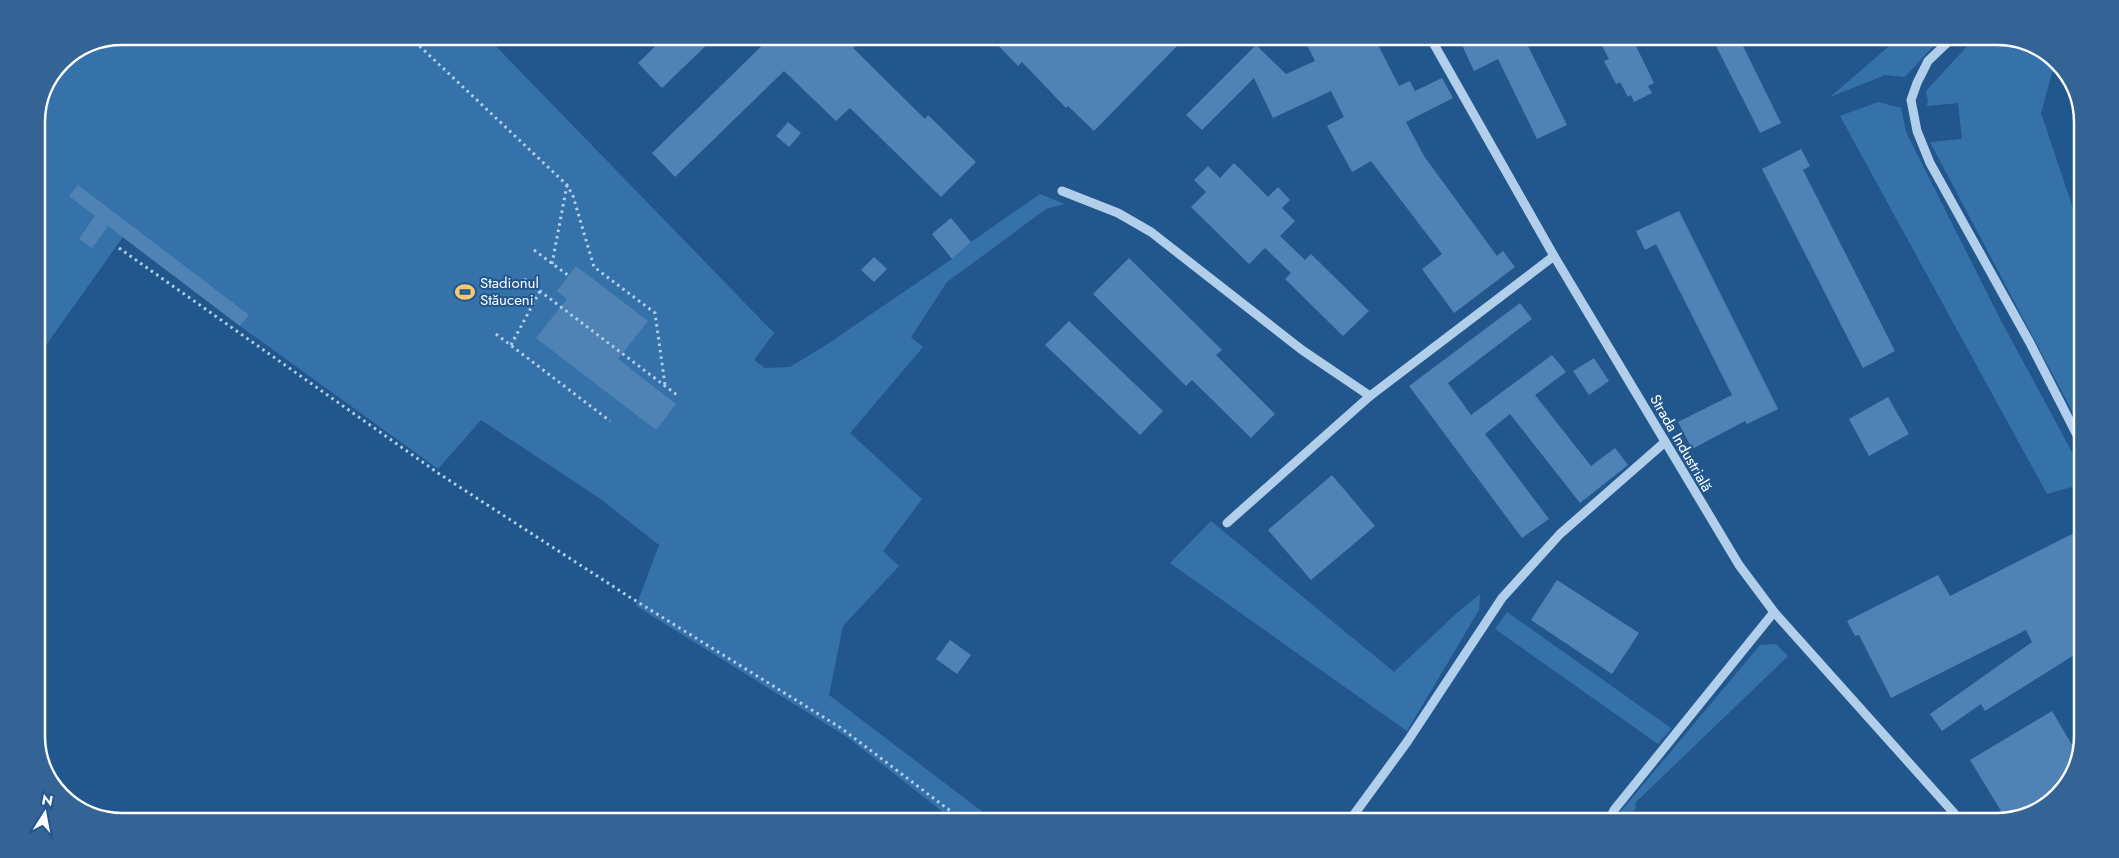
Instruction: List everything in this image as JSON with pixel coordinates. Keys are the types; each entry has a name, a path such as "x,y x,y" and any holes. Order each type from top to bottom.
{"street":[{"name":"Strada Industrială","path":"1434,45 1554,256 1739,566 1774,612 1954,813"},
{"path":"1945,45 1928,61 1917,83 1912,100 1917,132 1930,163 2030,343 2074,429"},
{"path":"1062,191 1111,210 1151,232 1302,350 1370,396"},
{"path":"1227,523 1370,396 1554,256"},
{"path":"1355,813 1407,742 1502,598 1560,534 1665,442"},
{"path":"1613,813 1774,612"}],"path":[{"path":"418,45 567,185 573,196 594,267 655,313 665,385"},
{"path":"552,264 567,185"},
{"path":"119,248 438,474 841,728 953,813"},
{"path":"534,250 569,276"},
{"path":"524,279 677,395"},
{"path":"511,345 540,291"},
{"path":"496,334 610,421"}],"shaded area":[{"name":"Stadionul Stăuceni","path":"122,45 495,45 774,333 754,360 765,368 790,367 826,345 952,259 971,242 1040,194 1065,204 1046,209 947,282 911,337 923,347 850,433 922,499 883,551 899,566 843,626 829,695 984,813 944,813 847,737 636,606 659,545 599,498 481,420 438,469 240,326 123,237 45,346 46,107 51,92 67,67 92,51 107,46"},
{"path":"1890,45 1934,45 1905,77 1885,75 1830,97"},
{"path":"1968,45 2012,46 2040,58 2053,69 2041,113 2074,211 2074,415 1930,142 1962,139 1958,103 1927,106 1926,91"},
{"path":"1878,102 1901,108 1906,132 1999,317 2074,456 2074,490 2072,487 2047,494 1840,116"},
{"path":"1211,521 1394,672 1480,594 1479,610 1407,731 1170,563"},
{"path":"1507,612 1671,729 1658,744 1495,629"},
{"path":"1776,644 1788,656 1635,803 1636,808 1632,813 1622,813 1621,811 1760,645"}],"building":[{"path":"657,45 707,45 662,88 638,63"},
{"path":"763,45 856,45 853,48 925,119 928,115 976,162 941,197 850,108 836,121 784,71 675,177 652,153"},
{"path":"998,45 1178,45 1094,131 1068,106 1066,108 1022,62 1018,66"},
{"path":"1256,45 1286,74 1315,61 1307,45 1378,45 1399,86 1410,81 1415,91 1442,78 1453,98 1406,122 1424,156 1497,256 1503,251 1515,267 1454,313 1422,269 1442,254 1371,161 1352,172 1327,126 1344,117 1331,91 1273,118 1254,78 1202,130 1186,115"},
{"path":"1462,45 1527,45 1567,125 1537,139 1498,59 1474,71"},
{"path":"1602,45 1635,45 1654,83 1648,86 1652,93 1634,102 1631,95 1628,97 1620,82 1616,84 1604,61 1609,59"},
{"path":"1716,45 1742,45 1781,123 1760,133"},
{"path":"788,122 801,133 789,147 776,136"},
{"path":"1801,149 1810,166 1803,170 1895,351 1863,368 1762,169"},
{"path":"1234,163 1268,197 1278,187 1290,200 1282,208 1295,221 1280,236 1305,260 1311,254 1369,311 1343,336 1285,279 1291,273 1265,248 1249,264 1191,207 1206,192 1194,180 1208,166 1220,178"},
{"path":"78,185 249,315 240,326 108,226 92,248 79,239 95,216 69,196"},
{"path":"1679,211 1778,409 1747,424 1745,421 1692,449 1678,422 1732,395 1656,244 1645,250 1636,231"},
{"path":"951,218 971,242 952,259 932,234"},
{"path":"874,257 887,269 874,282 861,270"},
{"path":"1129,258 1222,350 1216,355 1275,414 1251,438 1192,380 1186,386 1093,294"},
{"path":"576,266 648,321 618,359 676,404 656,430 536,338 567,299 557,291"},
{"path":"1520,303 1532,319 1448,383 1471,415 1552,355 1566,372 1535,395 1591,466 1615,448 1628,465 1580,503 1510,414 1485,434 1549,519 1522,538 1409,386"},
{"path":"1069,321 1163,411 1140,435 1045,345"},
{"path":"1594,358 1609,381 1589,395 1573,371"},
{"path":"1888,397 1909,434 1869,456 1849,419"},
{"path":"1332,475 1375,526 1311,580 1268,530"},
{"path":"2074,533 2074,655 1985,711 1981,704 1942,731 1930,714 2032,642 2026,630 1891,698 1859,635 1855,636 1847,621 1938,575 1950,596"},
{"path":"1557,580 1639,633 1612,674 1531,620"},
{"path":"950,640 971,655 957,674 936,659"},
{"path":"2052,711 2073,746 2070,761 2064,775 2048,794 2027,807 2007,812 2002,812 1970,760"}],"place":[{"name":"Stadionul Stăuceni","path":"465,292"}]}
